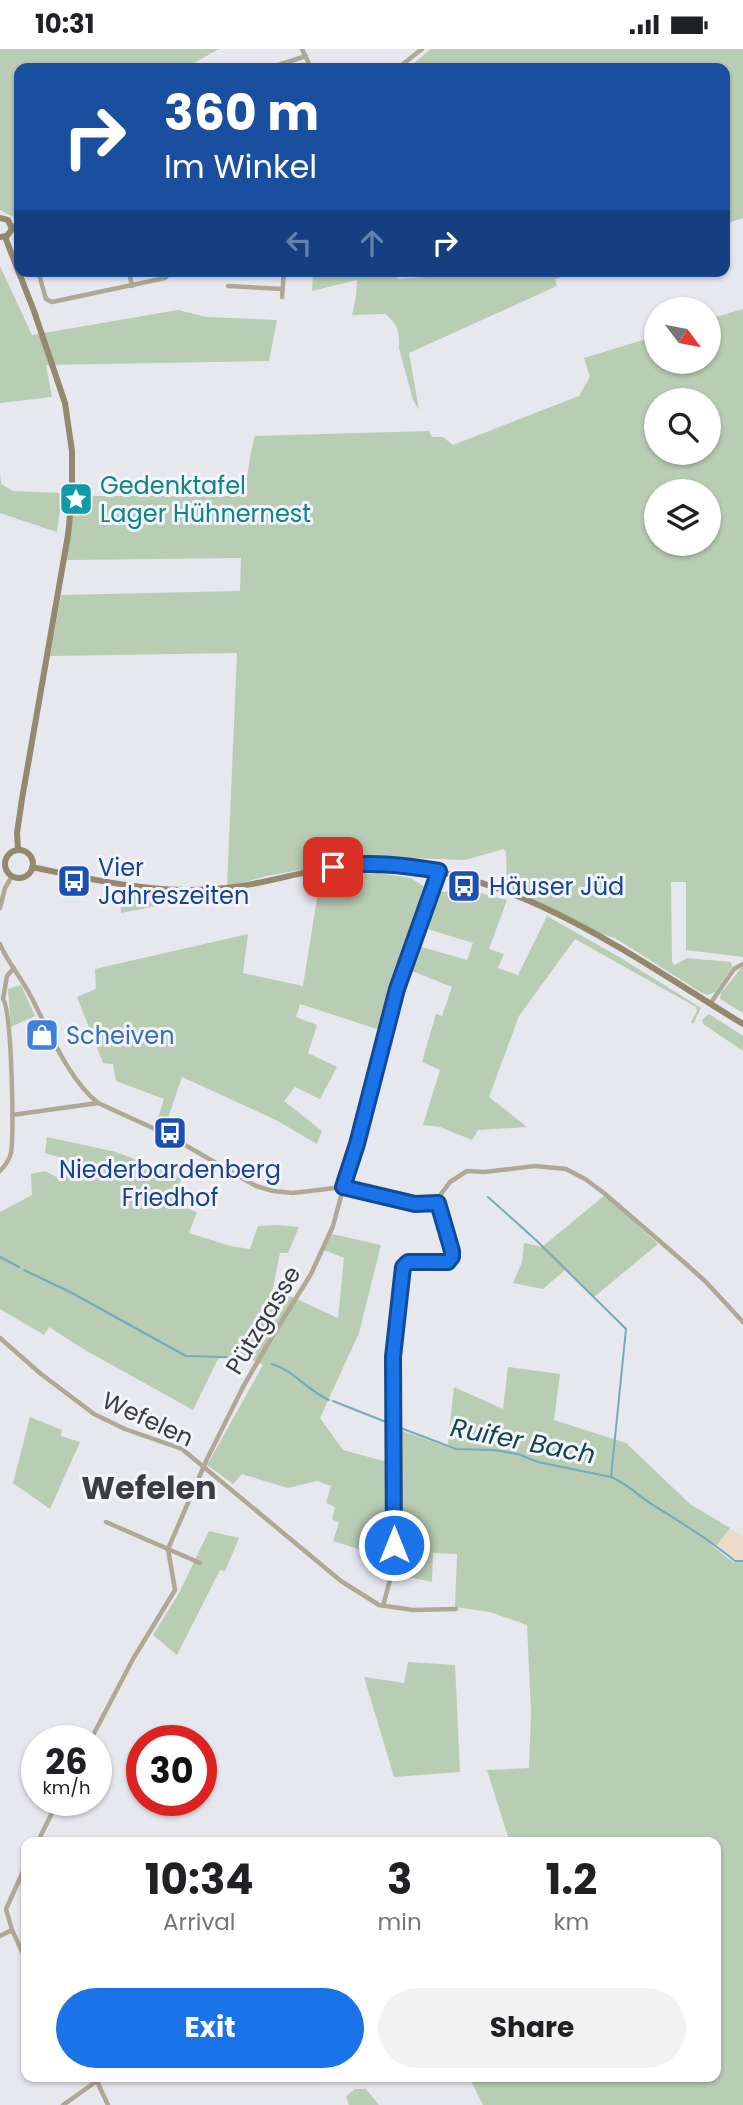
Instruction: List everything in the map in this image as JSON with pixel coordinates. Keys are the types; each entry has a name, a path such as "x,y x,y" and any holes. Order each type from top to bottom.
{"main road":[{"path":"2,237 14,265"},
{"path":"18,851 17,833 22,799 68,535 72,476 72,451 65,403 34,311 19,277"},
{"path":"18,851 29,855 32,867 24,877 12,876 3,861 9,854 18,851"},
{"path":"32,867 143,887 183,891 227,888 347,865 391,865 439,871 506,891 553,911 743,1024"}],"street":[{"path":"302,49 309,63"},
{"path":"404,63 422,49"},
{"path":"284,63 306,56"},
{"path":"41,277 45,297 49,301 166,277"},
{"path":"130,277 132,286"},
{"path":"282,297 284,277"},
{"path":"228,286 283,289"},
{"name":"Pützgasse","path":"168,1549 243,1387 311,1274 333,1226 397,989 439,871"},
{"path":"0,908 5,888 12,876"},
{"path":"0,944 30,994 55,1046 89,1096 98,1103 166,1134 272,1192 293,1193 343,1187 415,1204 438,1203"},
{"path":"710,1004 734,969 742,964"},
{"path":"0,1171 11,1152 12,1115 8,1019 6,1006 1,1001 7,976 14,968"},
{"path":"12,1115 98,1103"},
{"path":"456,1609 412,1610 383,1605 394,1565 393,1357 403,1267 408,1262 448,1262 452,1257 451,1242 438,1203 450,1182 467,1171 551,1166 566,1169 585,1179 706,1282 743,1322"},
{"name":"Wefelen","path":"0,1338 81,1406 109,1423 182,1449 341,1581 383,1605"},
{"path":"106,1522 200,1563"},
{"path":"98,1725 174,1590 168,1549"},
{"path":"40,1837 50,1816"},
{"path":"21,1876 7,1905 7,1916 21,1949"},
{"path":"0,1936 12,1930"},
{"path":"63,2105 92,2082"},
{"path":"97,2082 108,2105"}],"shaded area":[{"path":"730,1528 743,1536 743,1560 736,1560 717,1545"}],"green space":[{"path":"0,49 219,49 194,63 14,63 14,217 0,210"},
{"path":"431,49 743,49 743,218 730,222 730,63 414,63"},
{"path":"0,266 32,335 178,310 206,317 277,320 269,361 46,365 52,397 0,403"},
{"path":"313,277 561,277 555,279 557,286 409,353 419,410 413,400 395,324 385,314 352,315 357,280 312,291"},
{"path":"743,309 743,957 686,950 686,882 671,882 672,962 675,965 687,958 731,962 732,967 715,992 708,995 615,938 564,918 507,887 504,849 465,860 409,858 347,862 266,876 227,887 237,653 50,656 61,595 240,591 241,558 66,560 75,496 244,496 255,436 429,431 432,437 443,437 453,445 579,396 590,377 584,358 644,340 644,375 721,375 721,315"},
{"path":"0,471 1,484 13,491 62,493 57,532 0,513"},
{"path":"378,873 411,878 428,889 401,967 383,1031 300,1004 296,1017 317,1025 308,1053 337,1067 320,1099 295,1087 284,1101 322,1131 317,1144 276,1120 182,1077 164,1130 156,1125 164,1099 116,1081 113,1064 103,1063 77,997 96,989 95,969 248,934 243,973 303,986 320,880"},
{"path":"120,890 183,895 225,893 225,896 121,913"},
{"path":"473,891 507,900 489,949 504,954 498,968 518,975 547,916 701,1008 693,1024 691,1022 697,1011 696,1007 575,939 519,1016 489,1097 527,1127 478,1130 472,1140 440,1127 423,1125 440,1070 422,1062 436,1014 442,1016 452,987 407,969 415,945 467,960 473,943 421,927 437,892"},
{"path":"742,967 743,1013 720,999 721,993"},
{"path":"21,985 35,1016 11,1027 8,989"},
{"path":"709,1014 743,1036 743,1051 703,1024 702,1020"},
{"path":"47,1137 116,1152 183,1175 171,1203 197,1212 189,1233 230,1246 250,1249 258,1226 299,1227 288,1253 280,1253 272,1293 292,1297 338,1318 344,1258 324,1250 332,1234 381,1245 359,1333 320,1418 343,1450 395,1464 397,1429 453,1449 448,1444 454,1387 503,1409 508,1367 560,1374 554,1420 626,1443 690,1504 730,1528 717,1545 709,1543 734,1563 736,1560 743,1560 743,2105 483,2105 472,2082 721,2082 721,1837 508,1837 487,1770 529,1768 531,1712 527,1625 490,1612 455,1607 457,1554 433,1553 432,1582 389,1573 390,1559 333,1541 339,1523 332,1519 335,1507 326,1503 331,1486 317,1481 288,1488 242,1474 233,1484 207,1465 263,1365 238,1353 218,1359 193,1410 49,1327 44,1335 0,1309 0,1212 32,1195 31,1174 45,1171 60,1179 65,1159 45,1153"},
{"path":"605,1195 658,1244 594,1297 565,1270 543,1289 513,1283 522,1262 524,1243 542,1247"},
{"path":"30,1417 62,1430 61,1436 80,1442 50,1509 13,1483"},
{"path":"209,1531 239,1538 225,1571 220,1570 177,1655 153,1635 179,1593"},
{"path":"408,1662 455,1665 460,1772 394,1777 364,1677 404,1683"},
{"path":"355,2089 366,2089 379,2105 349,2105 346,2096"}],"waterway":[{"path":"488,1197 626,1329 611,1477"},
{"name":"Ruifer Bach","path":"0,1257 19,1267"},
{"name":"Ruifer Bach","path":"24,1270 72,1293 186,1356 251,1358"},
{"name":"Ruifer Bach","path":"272,1364 329,1400"},
{"name":"Ruifer Bach","path":"333,1401 391,1424"},
{"name":"Ruifer Bach","path":"398,1427 456,1449 518,1454 538,1462 611,1477 695,1531 735,1561 743,1561"}],"place":[{"name":"Gedenktafel Lager Hühnernest","path":"76,499"},
{"name":"Vier Jahreszeiten","path":"74,881"},
{"name":"Häuser Jüd","path":"464,886"},
{"name":"Scheiven","path":"42,1035"},
{"name":"Niederbardenberg Friedhof","path":"170,1133"}],"district":[{"name":"Wefelen","path":"149,1487"}],"route":[{"path":"333,867 369,864 439,871 397,989 357,1144 343,1187 415,1204 438,1203 451,1242 452,1257 448,1262 408,1262 403,1267 393,1357 394,1545"}]}
